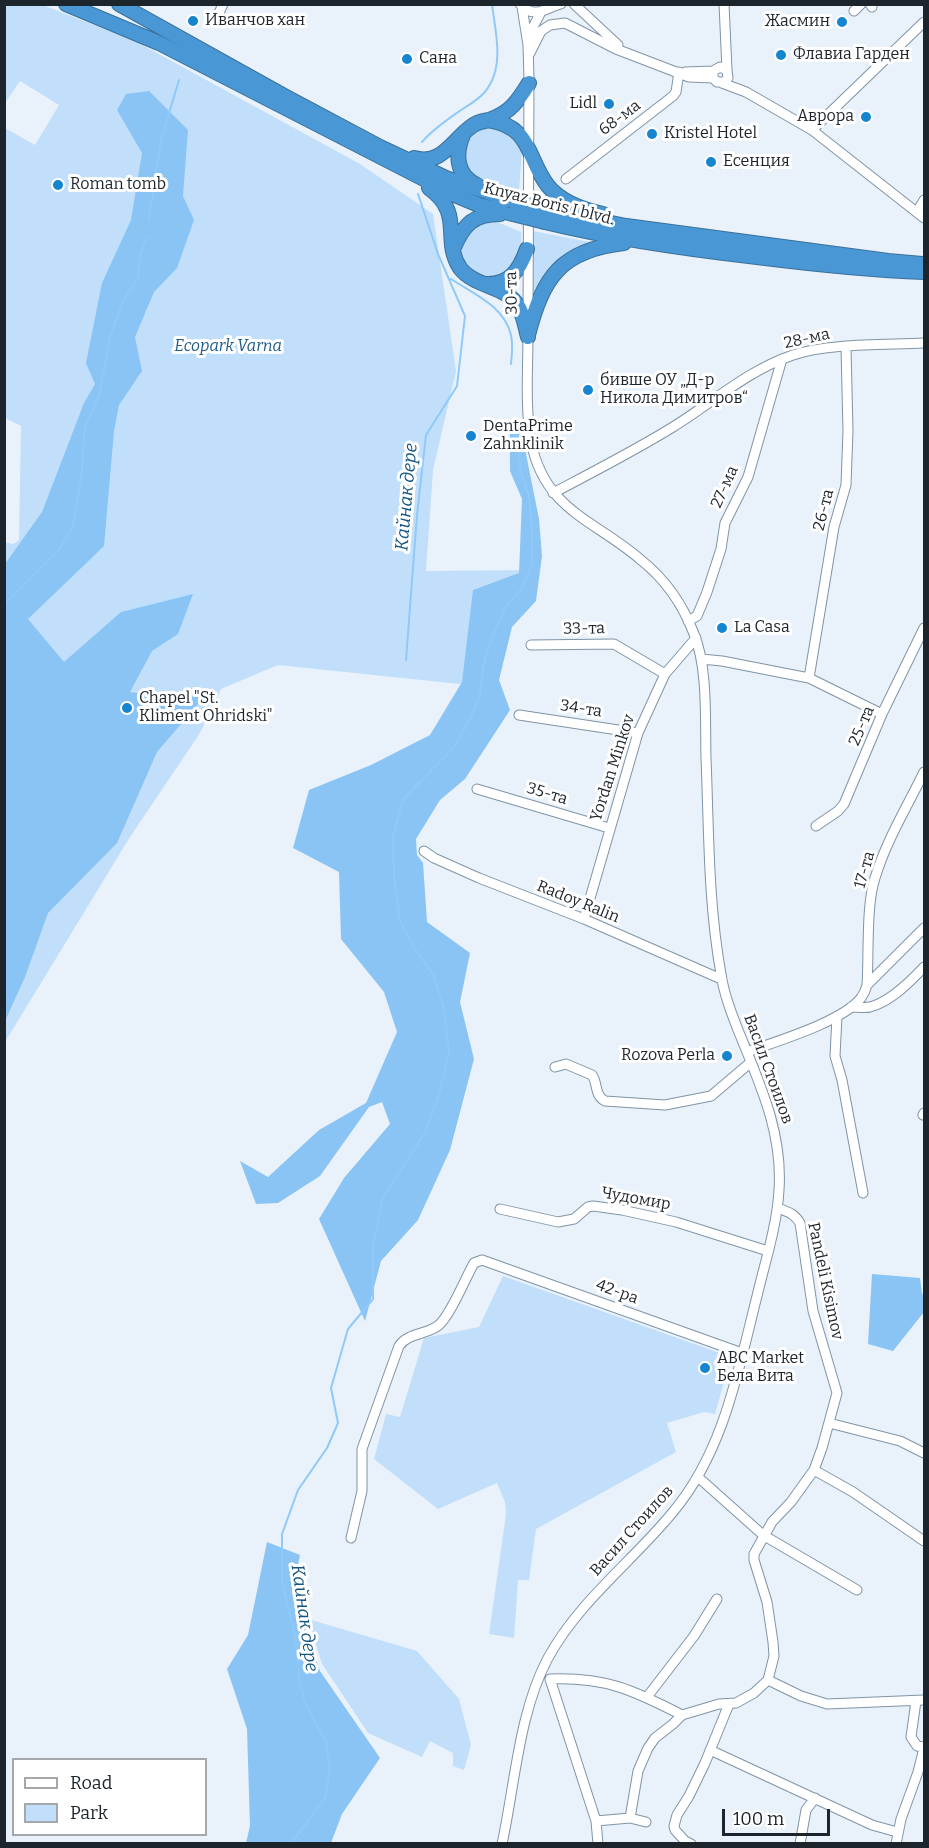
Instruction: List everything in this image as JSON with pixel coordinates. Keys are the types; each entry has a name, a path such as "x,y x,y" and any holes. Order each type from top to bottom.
{"highway":[{"name":"Knyaz Boris I blvd.","path":"66,4 159,43 390,157 510,200 546,216 640,242 853,268 924,272"},
{"name":"Knyaz Boris I blvd.","path":"119,4 455,195 479,205 513,214 546,216 924,264"},
{"path":"390,157 433,159 442,154 472,126 511,109 517,104 529,83"},
{"path":"488,120 511,127 530,147 538,169 549,187 561,198 592,212 806,249"},
{"path":"464,133 459,145 458,157 464,174 471,182 510,200"},
{"path":"390,157 443,200 450,214 453,249 457,262 464,273 516,302 528,337"},
{"path":"453,249 462,232 472,221 492,214 513,214"},
{"path":"528,337 540,294 562,267 576,256 598,247 640,242"},
{"path":"486,284 498,284 512,277 522,265 527,249"}],"street":[{"path":"521,6 531,12 561,4"},
{"path":"528,58 541,31 550,25 561,23 573,25 616,48 689,77 716,75 728,78 724,4"},
{"path":"573,5 631,54"},
{"path":"521,6 528,45"},
{"path":"528,45 532,29 548,8"},
{"path":"812,130 921,32 924,22"},
{"name":"30-та","path":"528,45 530,147 527,249 528,337"},
{"path":"716,75 725,47"},
{"path":"716,75 723,67 746,92"},
{"name":"68-ма","path":"566,179 673,96 676,92 679,72"},
{"path":"716,75 812,130 920,215 924,200"},
{"name":"Васил Стоилов","path":"502,1844 526,1712 541,1672 568,1627 585,1605 675,1510 698,1477 724,1421 778,1208 780,1174 776,1135 770,1111 727,1000 722,979 709,880 705,712 701,659 696,638 672,594 657,573 637,556 575,514 553,493 531,442 528,409 528,337"},
{"name":"28-ма","path":"553,493 673,427 754,372 782,359 795,354 846,347 924,343"},
{"name":"26-та","path":"809,678 834,527 846,485 848,431 846,347"},
{"name":"27-ма","path":"688,621 697,616 707,592 721,549 725,523 748,477 782,359"},
{"name":"25-та","path":"816,826 844,804 882,714 924,628"},
{"name":"Yordan Minkov","path":"584,919 638,733 665,674 696,638"},
{"name":"33-та","path":"531,645 614,644 665,674"},
{"path":"701,659 809,678 882,714"},
{"name":"34-та","path":"519,715 638,733"},
{"name":"17-та","path":"867,985 874,880 889,843 924,772"},
{"name":"35-та","path":"477,789 609,828"},
{"name":"Radoy Ralin","path":"424,851 434,858 479,878 584,919 722,979"},
{"path":"747,1052 802,1032 851,1007 862,997 867,985 924,928"},
{"path":"851,1007 869,1007 886,1000 924,967"},
{"path":"837,1016 835,1056 842,1080 863,1193"},
{"path":"555,1067 566,1065 592,1075 595,1078 600,1099 650,1106 711,1096 751,1062"},
{"name":"Чудомир","path":"500,1209 558,1222 574,1219 588,1207 593,1206 622,1210 676,1222 768,1251"},
{"name":"Pandeli Kisimov","path":"768,1680 774,1656 773,1642 767,1602 754,1560 756,1550 772,1522 791,1502 814,1470 837,1393 813,1311 800,1223 796,1216 778,1208"},
{"name":"42-ра","path":"351,1538 362,1491 362,1449 399,1346 403,1339 439,1325 474,1263 482,1260 742,1353"},
{"path":"829,1423 910,1444 924,1453"},
{"path":"814,1470 853,1492 924,1539"},
{"path":"698,1477 763,1535 857,1590"},
{"path":"647,1697 694,1636 717,1599"},
{"path":"541,1672 550,1679 596,1821 598,1844"},
{"path":"550,1679 582,1678 602,1682 647,1697 682,1715"},
{"path":"630,1818 638,1771 654,1738 682,1715 719,1704 744,1700 768,1680 827,1704 920,1701 911,1737 917,1746 924,1747 897,1832 896,1844"},
{"path":"691,1844 678,1835 674,1826 677,1815 689,1796 728,1711 729,1704"},
{"path":"710,1750 872,1825 897,1832"},
{"path":"800,1844 806,1810 815,1798"},
{"path":"596,1821 630,1818 646,1822"}],"green space":[{"name":"Ecopark Varna","path":"40,4 135,41 360,164 433,214 456,371 433,470 426,571 537,570 508,624 498,688 278,665 221,689 200,733 130,837 5,1042 4,542 13,544 19,540 21,426 5,418 5,128 35,145 59,105 20,81 5,103 4,5"},
{"path":"484,123 510,130 522,149 519,192 484,183 474,177 468,169 464,153 465,143 470,133"},
{"path":"487,221 495,221 521,232 522,254 510,273 490,278 472,272 461,250 461,242 470,228"},
{"path":"533,231 595,243 534,298 533,297"},
{"path":"503,1276 731,1357 715,1414 704,1412 667,1423 676,1452 536,1529 529,1580 518,1580 514,1638 489,1634 506,1514 505,1502 497,1483 438,1509 374,1459 386,1414 400,1417 424,1338 479,1327"},
{"path":"308,1619 417,1651 459,1699 471,1745 464,1770 453,1766 453,1753 430,1741 422,1757 368,1733 322,1664"}],"shaded area":[{"path":"149,91 188,130 183,196 194,220 177,268 154,292 135,337 142,371 119,405 114,431 104,546 28,619 64,662 121,612 193,594 178,634 152,651 130,692 171,698 184,694 205,696 157,752 117,843 48,913 25,977 5,1021 5,564 42,512 84,403 95,384 86,363 102,283 131,220 142,153 117,110 126,94"},
{"path":"520,424 539,519 542,556 536,601 512,627 499,680 510,710 465,779 440,800 416,839 417,855 423,863 427,922 470,953 460,1002 474,1059 450,1150 418,1220 381,1261 365,1321 319,1219 344,1178 390,1124 382,1102 369,1107 320,1176 278,1203 256,1204 240,1161 268,1177 319,1130 366,1103 397,1032 384,992 341,939 339,872 293,848 309,790 371,765 430,735 462,682 473,590 519,573 522,499 510,471 510,427"},
{"path":"872,1274 920,1278 924,1312 893,1351 868,1344"},
{"path":"267,1542 300,1555 292,1592 320,1671 380,1758 342,1814 331,1843 246,1843 250,1826 247,1729 227,1669 248,1635"}],"waterway":[{"name":"Кайнак дере","path":"422,142 440,125 481,96 494,77 497,57 492,4"},
{"path":"149,220 161,140 179,80"},
{"name":"Кайнак дере","path":"406,660 417,515 426,435 457,386 465,316 438,254 418,194"},
{"path":"4,605 58,551 73,527 81,478 85,426 99,396 110,338 123,301 138,278 140,255 147,237"},
{"name":"Кайнак дере","path":"451,279 487,302 502,316 511,335 511,364"},
{"name":"Кайнак дере","path":"291,1844 325,1798 330,1771 326,1742 305,1703 299,1678 297,1646 282,1580 282,1534 298,1490 327,1448 338,1423 331,1388 348,1329 373,1299 373,1247 382,1199 426,1131 440,1091 449,1052 444,1009 434,976 415,949 400,921 394,876 393,837 403,799 455,746 471,717 480,695 484,662 493,635 505,608 522,588 532,565 529,496 521,473 516,432"}],"place":[{"name":"Иванчов хан","path":"193,21"},
{"name":"Жасмин","path":"842,22"},
{"name":"Флавиа Гарден","path":"781,55"},
{"name":"Сана","path":"407,59"},
{"name":"Lidl","path":"609,104"},
{"name":"Аврора","path":"866,117"},
{"name":"Kristel Hotel","path":"652,134"},
{"name":"Есенция","path":"711,162"},
{"name":"Roman tomb","path":"58,185"},
{"name":"бивше ОУ „Д-р Никола Димитров“","path":"588,390"},
{"name":"DentaPrime Zahnklinik","path":"471,436"},
{"name":"La Casa","path":"722,628"},
{"name":"Chapel \"St. Kliment Ohridski\"","path":"127,708"},
{"name":"Rozova Perla","path":"727,1056"},
{"name":"ABC Market Бела Вита","path":"705,1368"}]}
